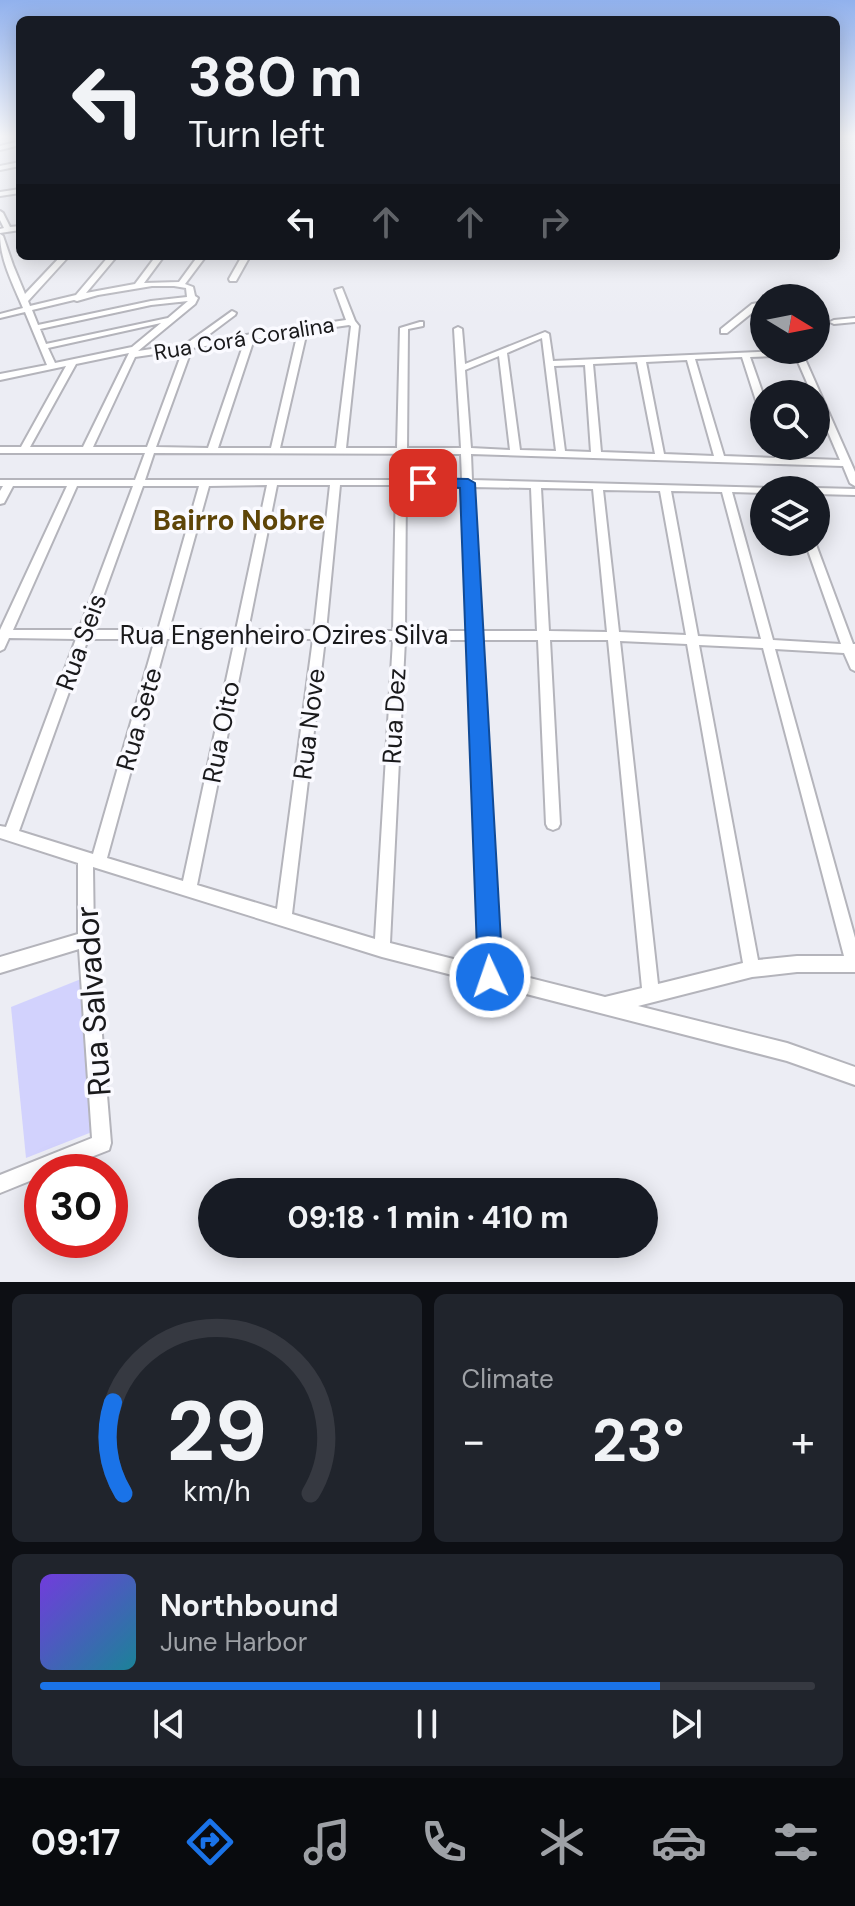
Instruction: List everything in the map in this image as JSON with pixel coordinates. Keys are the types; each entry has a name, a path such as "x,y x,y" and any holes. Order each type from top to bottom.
{"street":[{"path":"0,213 9,265 52,367"},
{"path":"9,265 16,259"},
{"path":"25,299 61,260"},
{"path":"77,299 110,260"},
{"path":"138,285 157,260"},
{"path":"185,285 200,260"},
{"path":"233,279 244,260"},
{"path":"0,316 138,285 185,285"},
{"path":"185,285 194,298"},
{"path":"339,290 353,324 341,450"},
{"path":"87,449 133,352 194,298"},
{"path":"36,328 151,303 194,298"},
{"path":"724,331 750,310"},
{"path":"188,347 232,313"},
{"path":"43,347 169,319"},
{"path":"834,322 855,320"},
{"name":"Rua Corá Coralina","path":"5,376 133,352 353,324"},
{"path":"402,451 404,328 420,324"},
{"path":"275,450 303,329"},
{"path":"458,329 490,977"},
{"path":"461,369 545,334 561,454"},
{"path":"212,450 250,338"},
{"name":"Rua Seis","path":"5,833 83,635 188,347"},
{"path":"503,351 515,452"},
{"path":"745,354 754,380"},
{"path":"549,364 800,354 855,483"},
{"path":"691,359 720,459"},
{"path":"641,360 660,457"},
{"path":"24,450 72,363"},
{"path":"589,363 596,455"},
{"path":"0,391 5,376"},
{"path":"0,450 466,451 846,463"},
{"name":"Rua Oito","path":"189,889 273,482"},
{"path":"0,501 5,484 401,482 750,490"},
{"name":"Rua Dez","path":"382,949 399,635 401,482"},
{"path":"2,638 73,483"},
{"name":"Rua Sete","path":"91,861 163,635 205,483"},
{"name":"Rua Nove","path":"284,917 320,634 335,483"},
{"path":"536,486 553,824"},
{"path":"598,486 651,995"},
{"path":"665,488 752,969"},
{"path":"604,1006 752,969 797,964 854,964 726,489"},
{"path":"830,491 855,492"},
{"path":"815,556 852,649 855,666"},
{"name":"Rua Engenheiro Ozires Silva","path":"2,638 83,635 545,635 852,649"},
{"path":"5,833 382,949 787,1052 855,1076"},
{"name":"Rua Salvador","path":"0,1184 102,1143 86,939 91,861"},
{"path":"0,965 86,939"}],"shaded area":[{"path":"81,979 92,1132 36,1154 26,1154 11,1007"}],"district":[{"name":"Bairro Nobre","path":"239,520"}],"route":[{"path":"423,483 468,483 490,977"}]}
